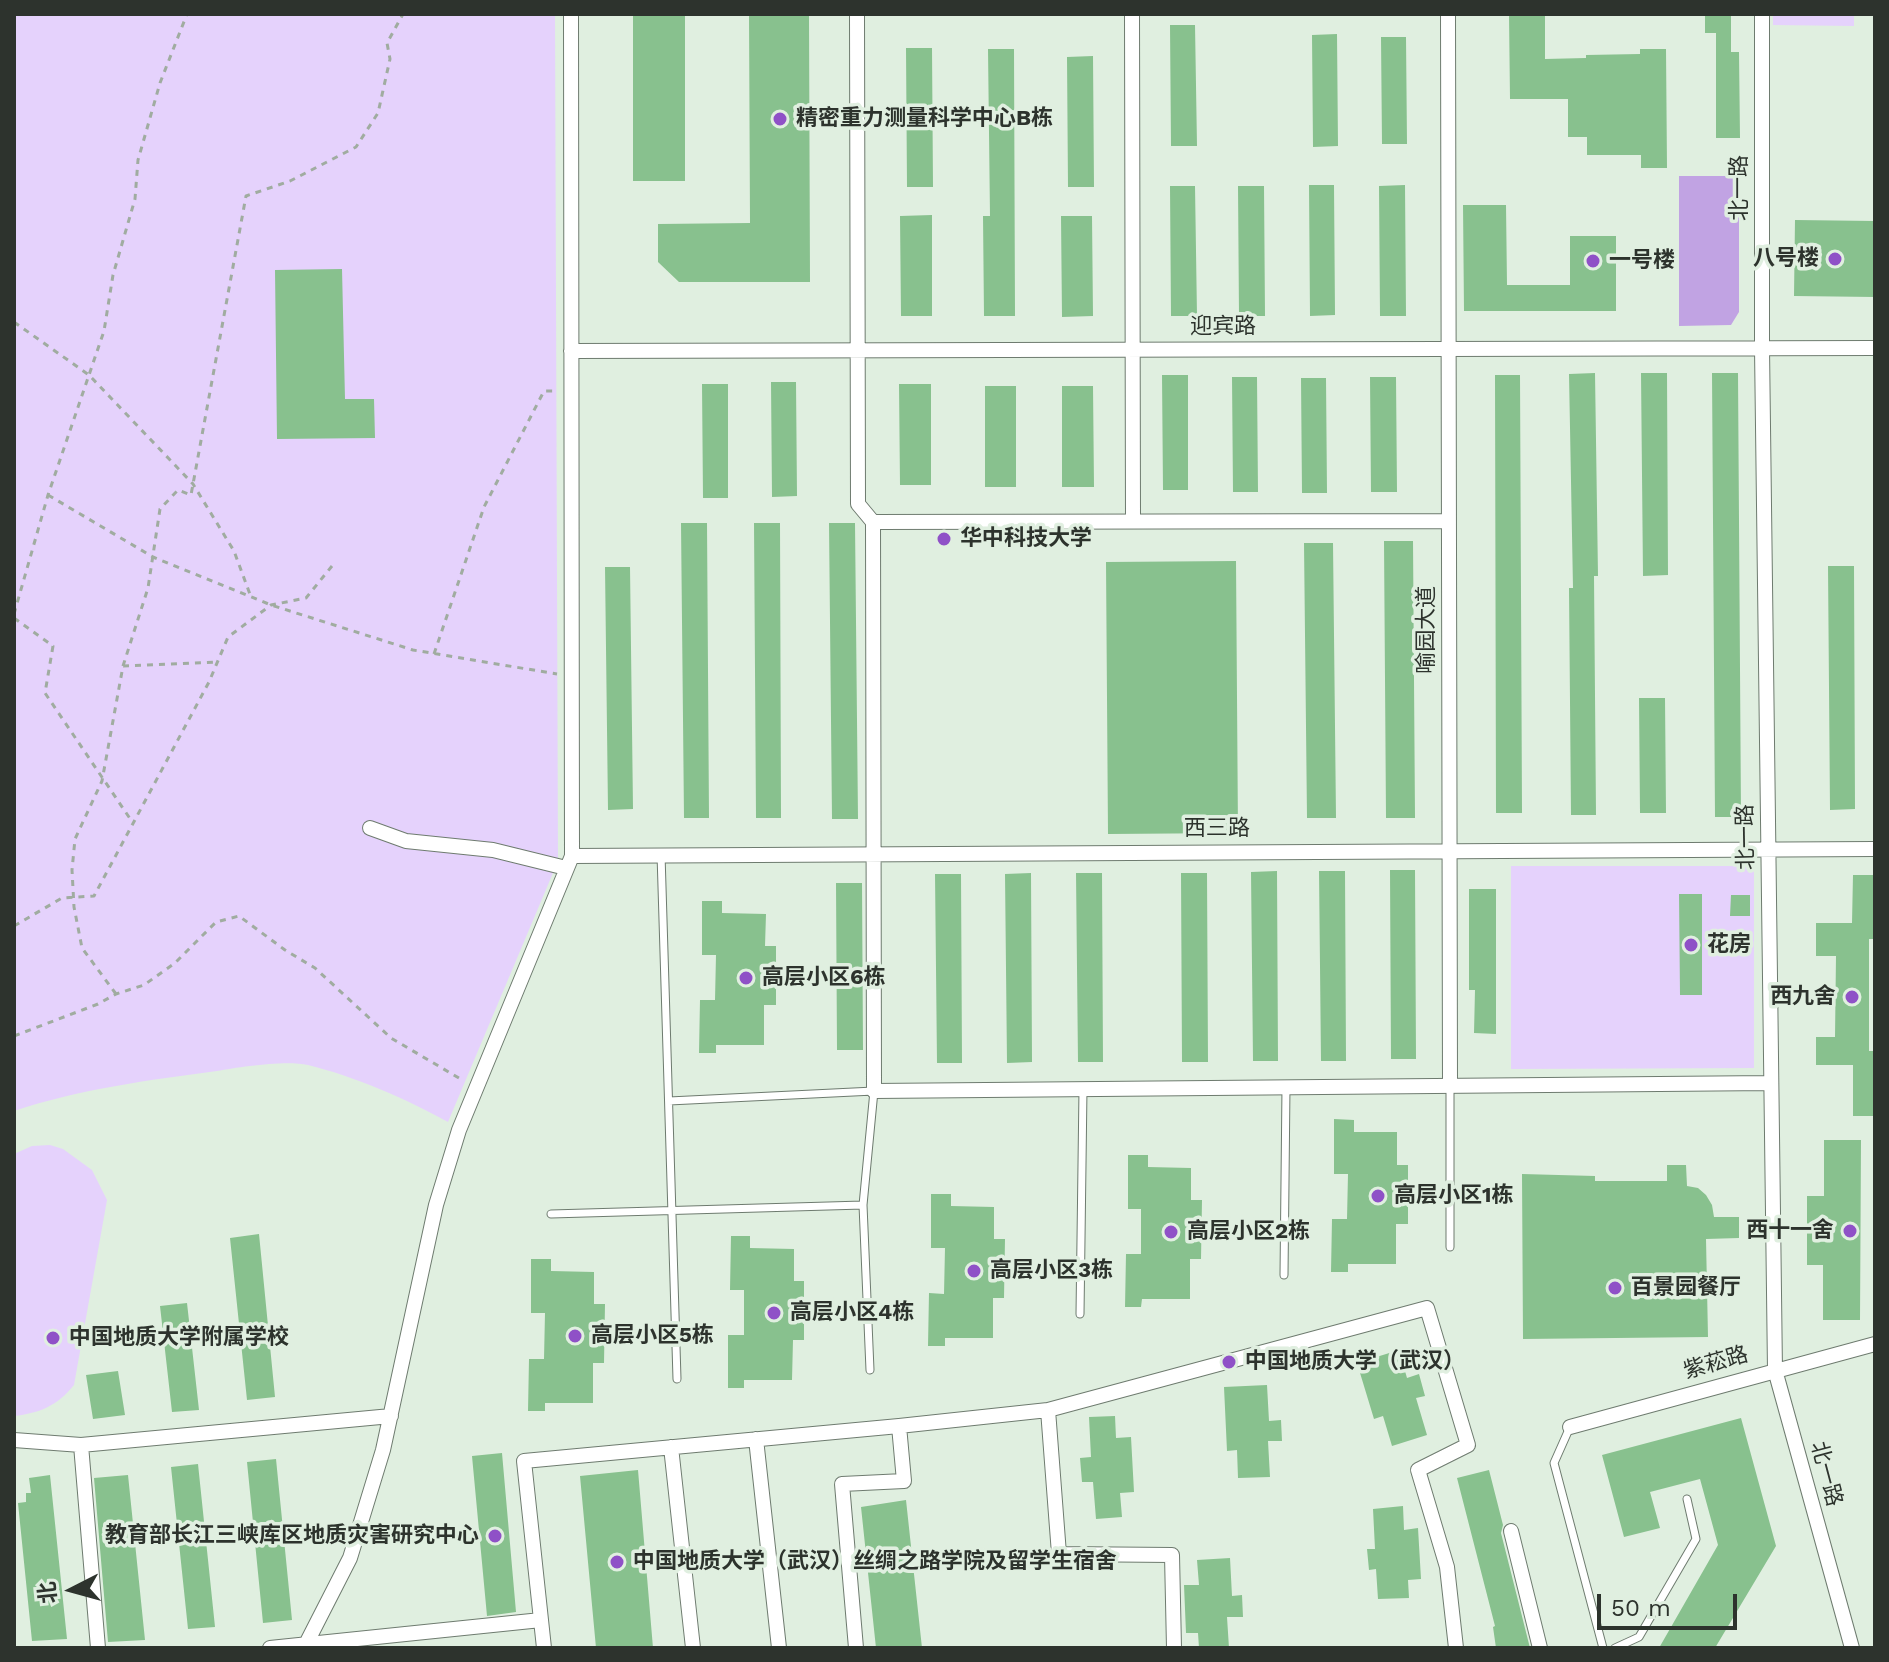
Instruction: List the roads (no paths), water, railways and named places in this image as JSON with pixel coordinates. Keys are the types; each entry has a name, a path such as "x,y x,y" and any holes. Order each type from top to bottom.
{"street":[{"path":"306,1646 350,1558 383,1450 436,1205 459,1130 569,862 572,677 571,14"},
{"path":"857,14 858,504 873,522 874,1091 1771,1083"},
{"path":"1132,14 1133,521"},
{"name":"喻园大道","path":"1448,14 1450,1085"},
{"name":"北一路","path":"1762,14 1762,348 1775,1370 1852,1648"},
{"name":"迎宾路","path":"571,351 1875,348"},
{"path":"873,522 1449,521"},
{"name":"西三路","path":"370,828 406,841 569,862 661,854 1875,849"},
{"path":"544,1648 524,1461 1048,1410 1427,1308 1468,1445 1418,1470 1447,1567 1456,1648"},
{"name":"紫菘路","path":"1570,1427 1875,1344"},
{"path":"1048,1410 1059,1554 1172,1555 1174,1648"},
{"path":"14,1440 81,1445 391,1416"},
{"path":"856,1648 842,1484 904,1481 899,1426"},
{"path":"756,1439 779,1648"},
{"path":"81,1445 98,1648"},
{"path":"671,1447 693,1648"},
{"path":"1511,1531 1540,1648"},
{"path":"270,1648 541,1620"}],"lane":[{"path":"661,854 677,1379"},
{"name":"喻园大道","path":"1450,1085 1450,1247"},
{"path":"1284,1275 1286,1087"},
{"path":"1080,1314 1083,1089"},
{"path":"669,1101 874,1091 863,1205 870,1370"},
{"path":"551,1214 863,1205"},
{"path":"1570,1427 1554,1463 1603,1648"},
{"path":"1615,1648 1639,1637 1696,1539 1687,1499"}],"place":[{"name":"精密重力测量科学中心B栋","path":"780,119"},
{"name":"八号楼","path":"1835,259"},
{"name":"一号楼","path":"1593,261"},
{"name":"华中科技大学","path":"944,539"},
{"name":"花房","path":"1691,945"},
{"name":"高层小区6栋","path":"746,978"},
{"name":"西九舍","path":"1852,997"},
{"name":"高层小区1栋","path":"1378,1196"},
{"name":"西十一舍","path":"1850,1231"},
{"name":"高层小区2栋","path":"1171,1232"},
{"name":"高层小区3栋","path":"974,1271"},
{"name":"百景园餐厅","path":"1615,1288"},
{"name":"高层小区4栋","path":"774,1313"},
{"name":"高层小区5栋","path":"575,1336"},
{"name":"中国地质大学附属学校","path":"53,1338"},
{"name":"中国地质大学（武汉）","path":"1229,1362"},
{"name":"教育部长江三峡库区地质灾害研究中心","path":"495,1536"},
{"name":"中国地质大学（武汉）丝绸之路学院及留学生宿舍","path":"617,1562"}]}
